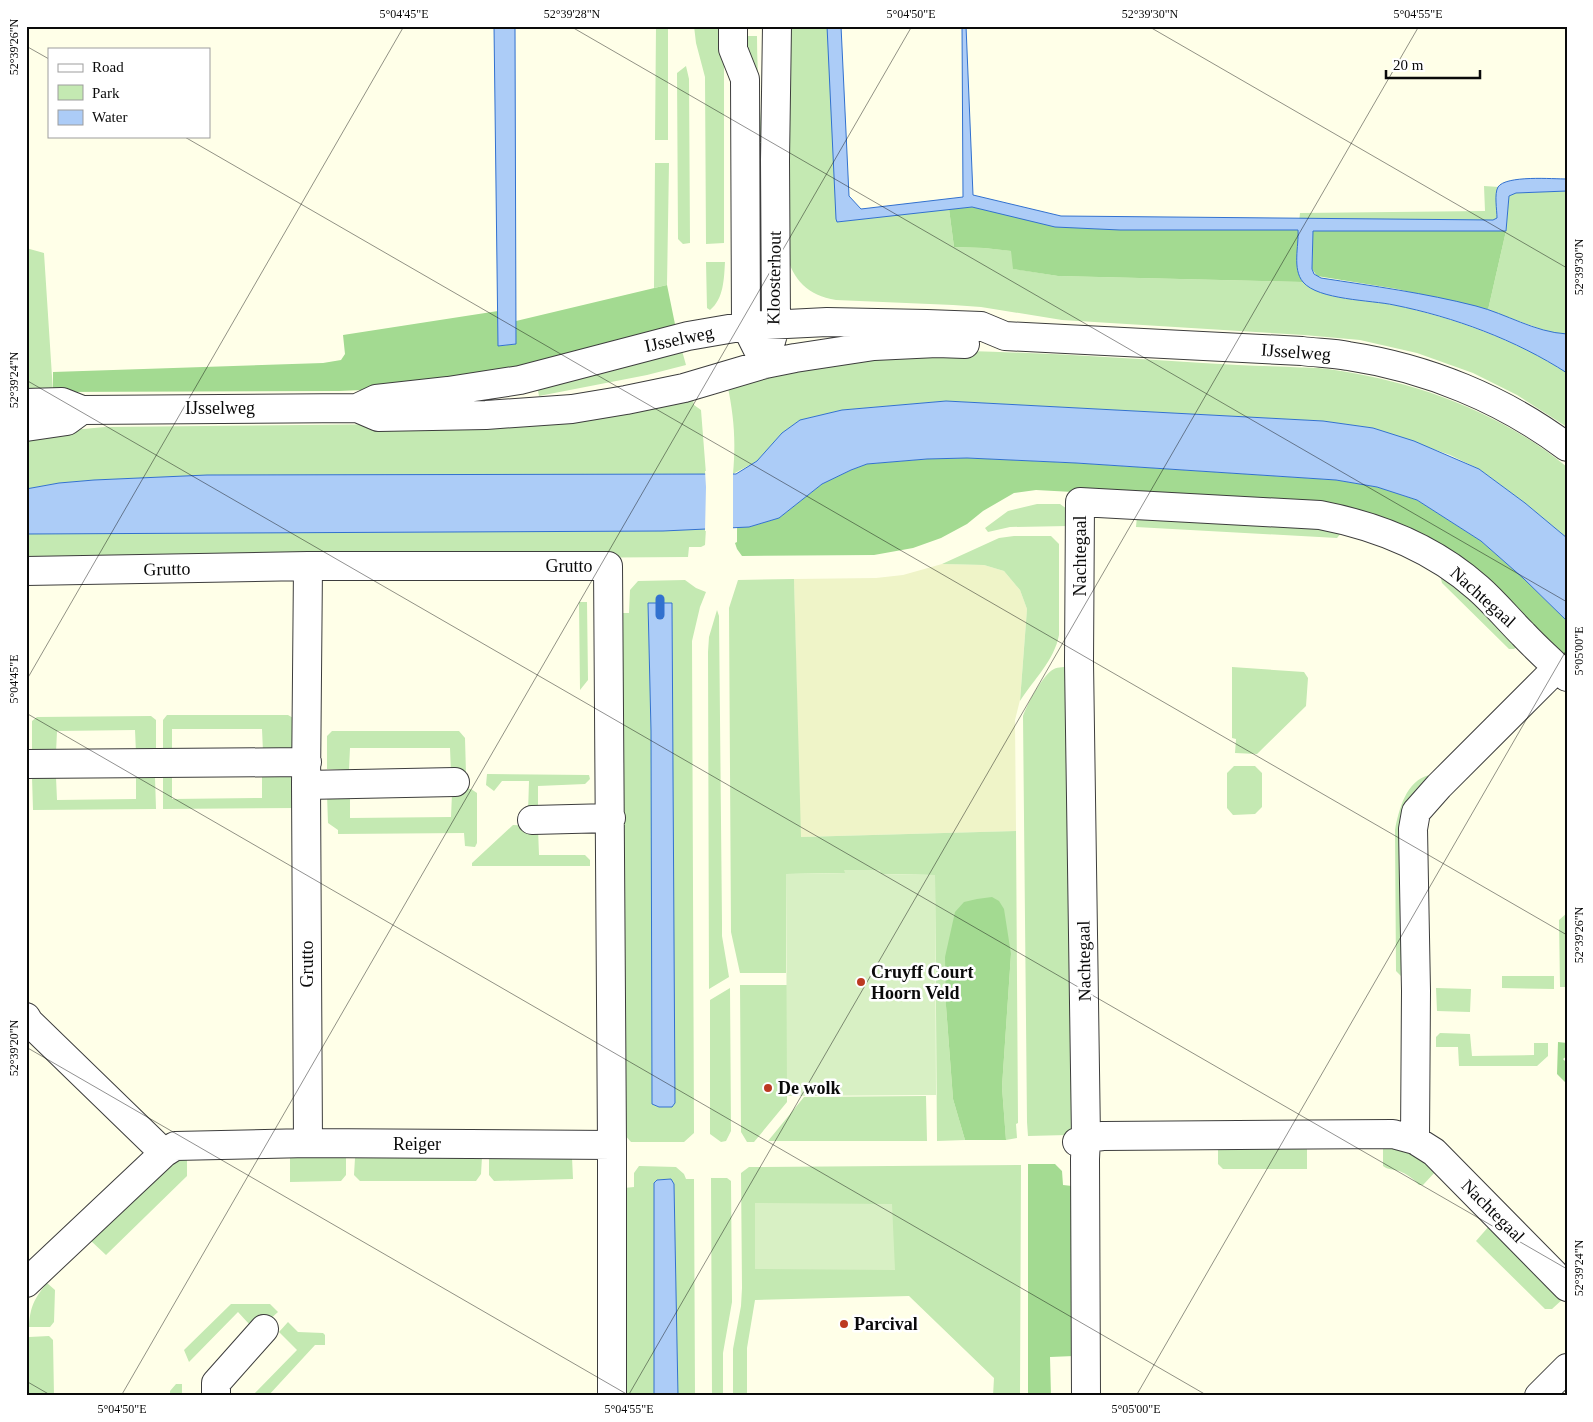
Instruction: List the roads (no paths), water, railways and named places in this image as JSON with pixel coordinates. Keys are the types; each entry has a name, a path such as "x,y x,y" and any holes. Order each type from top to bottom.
{"street":[{"name":"Kloosterhout","path":"733,26 733,49 745,79 746,326 764,364"},
{"name":"Kloosterhout","path":"764,364 776,324 775,160 777,26"},
{"name":"IJsselweg","path":"357,408 376,399 520,380 688,336 746,326 870,322 980,326 1005,336 1302,351 1372,360 1424,374 1479,394 1530,422 1567,447"},
{"name":"IJsselweg","path":"26,403 62,402 82,410 357,408 378,417 486,415 572,408 626,400 684,388 764,364 874,346 936,343 978,344 1005,336"},
{"name":"IJsselweg","path":"26,427 67,421 82,410"},
{"name":"Nachtegaal","path":"1086,1396 1085,1160 1082,1140 1079,662 1080,502 1310,514 1347,520 1367,526 1410,544 1435,557 1457,572 1478,588 1562,672 1439,786 1416,812 1413,829 1416,1016 1415,1140"},
{"name":"Grutto","path":"26,570 308,566 608,566 612,1145"},
{"name":"Grutto","path":"308,566 308,1144"},
{"path":"26,764 307,774 455,782"},
{"path":"532,820 611,818"},
{"path":"26,1017 164,1153"},
{"name":"Nachtegaal","path":"1082,1140 1103,1136 1393,1134 1415,1140 1434,1152 1567,1286"},
{"name":"Reiger","path":"26,1283 164,1153 174,1146 308,1144 612,1145"},
{"path":"612,1145 612,1396"},
{"path":"216,1396 216,1383 264,1329"},
{"path":"1539,1396 1567,1368"}],"water":[{"path":"494,26 515,26 516,344 498,346"},
{"path":"827,26 841,26 849,196 861,209 963,197 962,26 966,26 973,195 1061,216 1493,220 1497,218 1497,190 1503,183 1530,178 1567,179 1567,191 1516,193 1509,196 1506,231 1313,231 1312,269 1314,274 1321,278 1457,301 1487,309 1543,330 1567,334 1567,373 1506,340 1462,323 1394,305 1332,296 1310,288 1303,282 1298,271 1298,230 1120,230 1055,227 972,207 837,222"},
{"path":"946,401 1323,421 1373,428 1414,441 1479,469 1525,503 1567,538 1567,621 1523,578 1481,541 1417,500 1377,487 1336,480 1076,463 967,458 867,464 822,484 779,518 749,527 663,531 26,534 26,489 59,483 207,475 736,474 757,461 782,433 800,420 842,410"},
{"path":"648,603 672,603 675,1103 672,1107 659,1107 652,1104 651,731"},
{"path":"671,1179 674,1184 678,1396 654,1396 654,1183 657,1180"}],"waterway":[{"path":"660,599 660,615"}],"place":[{"name":"Cruyff Court Hoorn Veld","path":"861,982"},
{"name":"De wolk","path":"768,1088"},
{"name":"Parcival","path":"844,1324"}]}
